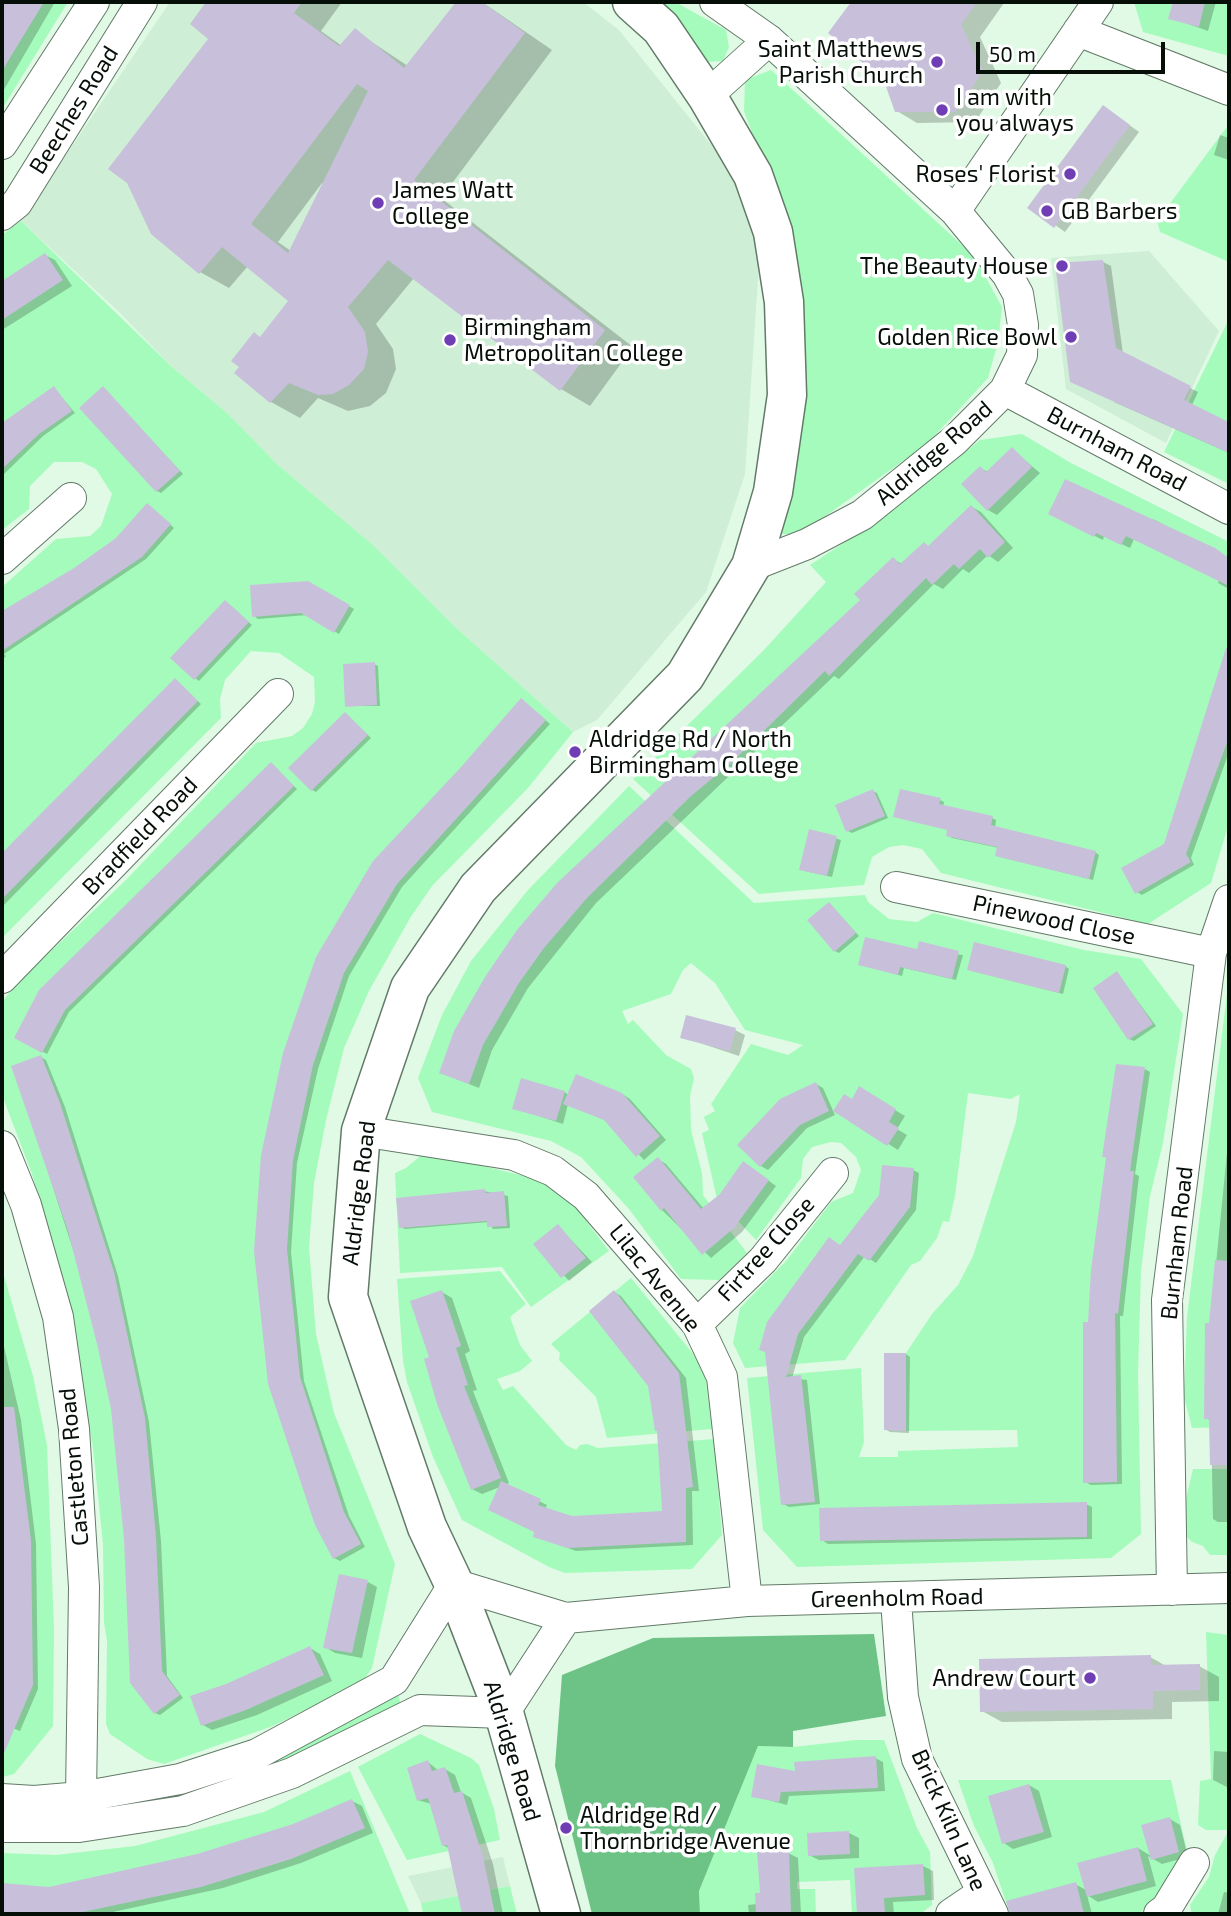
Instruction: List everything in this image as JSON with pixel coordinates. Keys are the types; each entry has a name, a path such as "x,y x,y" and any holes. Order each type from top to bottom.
{"street":[{"name":"Beeches Road","path":"2,144 94,2"},
{"name":"Beeches Road","path":"2,215 17,203 142,2"},
{"name":"Aldridge Road","path":"561,1914 504,1713 454,1584 427,1527 348,1297 361,1131 410,988 478,888 685,676 751,566 773,492 787,395 784,302 772,232 753,175 708,96 661,28 632,2"},
{"name":"Aldridge Road","path":"715,2 769,40 955,211 1007,274 1018,294 1023,325 1022,355 1005,390 955,440 862,515 807,544 751,566"},
{"path":"955,211 1098,2"},
{"path":"1077,31 1229,90"},
{"path":"708,96 769,40"},
{"name":"Burnham Road","path":"1005,390 1229,509"},
{"path":"2,559 71,498"},
{"name":"Bradfield Road","path":"2,978 278,694"},
{"name":"Pinewood Close","path":"896,887 1212,953"},
{"name":"Burnham Road","path":"1172,1590 1167,1300 1212,953 1229,900"},
{"name":"Lilac Avenue","path":"361,1131 514,1155 553,1171 586,1196 697,1324 722,1377 747,1601"},
{"name":"Castleton Road","path":"2,1146 26,1205 58,1317 74,1429 84,1587 81,1797"},
{"name":"Firtree Close","path":"697,1324 763,1260 833,1173"},
{"path":"2,1799 34,1801 81,1797 180,1779 257,1754 394,1680 454,1584"},
{"name":"Greenholm Road","path":"454,1584 566,1619 747,1601 896,1600 1229,1588"},
{"name":"Brick Kiln Lane","path":"896,1600 903,1697 918,1759 987,1904"},
{"path":"2,1827 79,1827 183,1811 292,1773 420,1710 504,1713 566,1619"},
{"path":"394,1680 415,1691 420,1710"},
{"path":"1165,1913 1194,1863"},
{"path":"951,1914 987,1904"}],"shaded area":[{"name":"Birmingham Metropolitan College","path":"170,2 583,2 619,30 737,177 745,191 759,264 745,474 706,592 597,720 573,732 453,625 373,545 278,465 227,413 172,367 120,313 21,221"},
{"path":"1149,251 1219,331 1166,443 1066,389 1051,258"},
{"path":"503,1857 510,1886 421,1903 408,1876"}],"green space":[{"path":"2,2 68,2 2,109"},
{"path":"652,2 675,2 726,30 729,47 723,61 705,62"},
{"path":"1134,2 1229,2 1229,56 1143,32"},
{"path":"771,70 974,256 1002,307 998,342 988,378 927,444 800,534 778,534 806,392 799,273 781,212 744,111 745,80"},
{"path":"1229,124 1229,262 1160,232 1157,221"},
{"path":"21,221 172,367 227,413 278,465 373,545 453,625 573,732 528,788 432,886 410,918 369,991 344,1048 326,1120 314,1183 309,1247 316,1334 334,1413 395,1564 372,1668 363,1681 273,1726 164,1764 147,1759 110,1734 106,1724 107,1640 104,1623 103,1544 93,1448 75,1351 44,1219 32,1174 2,1095 2,1002 17,983 127,879 256,743 292,736 303,728 312,714 315,702 314,677 279,653 251,651 225,680 220,699 221,718 2,938 2,587 56,539 90,536 101,526 112,494 96,469 82,462 54,462 30,486 29,509 2,530 2,235"},
{"path":"1229,319 1229,484 1164,452"},
{"path":"1022,434 1071,463 1229,542 1229,823 1211,883 1148,924 941,873 922,849 903,845 889,847 872,857 864,885 759,894 633,779 763,651 826,582 810,565 891,512 980,440"},
{"path":"629,786 754,903 865,895 868,902 889,919 917,922 933,913 1084,950 1141,959 1183,1014 1163,1143 1150,1196 1141,1271 1138,1373 1141,1534 1111,1558 797,1567 763,1530 747,1378 861,1368 864,1442 859,1457 898,1457 898,1451 1018,1447 1017,1430 906,1431 906,1353 932,1314 958,1285 973,1256 1016,1122 1020,1094 1011,1099 968,1093 955,1196 949,1222 943,1221 937,1238 920,1261 911,1265 845,1360 745,1368 733,1343 740,1308 787,1260 831,1202 853,1193 861,1170 856,1157 841,1143 831,1142 812,1147 803,1159 801,1178 756,1240 717,1199 702,1133 709,1130 704,1117 715,1111 711,1104 751,1044 788,1055 803,1045 745,1030 715,983 691,963 683,970 671,994 622,1011 628,1024 633,1020 666,1055 691,1069 694,1078 690,1096 691,1130 702,1173 703,1195 747,1253 719,1280 681,1279 629,1209 581,1157 551,1141 432,1112 418,1078 442,1015 471,961 528,890"},
{"path":"1229,978 1229,1427 1192,1428 1184,1397 1187,1317"},
{"path":"425,1152 541,1180 571,1201 609,1251 531,1307 502,1267 400,1273 395,1173 406,1168"},
{"path":"2,1269 33,1376 47,1445 54,1629 53,1726 14,1774 2,1777"},
{"path":"500,1271 526,1304 510,1317 520,1345 532,1361 520,1371 497,1379 503,1390 513,1386 566,1445 576,1450 580,1445 587,1444 598,1448 714,1439 722,1535 692,1569 565,1573 462,1520 433,1457 407,1382 397,1279"},
{"path":"631,1278 699,1361 706,1381 712,1429 607,1438 596,1397 559,1360 560,1353 551,1344"},
{"path":"1193,1469 1229,1469 1229,1555 1210,1555 1203,1546 1192,1542 1186,1536 1184,1507"},
{"path":"1206,1632 1229,1635 1229,1830 1206,1830 1198,1825 1200,1781 1211,1779"},
{"path":"874,1634 886,1716 793,1731 793,1747 758,1746 699,1891 700,1914 592,1914 555,1766 562,1675 653,1638"},
{"path":"398,1694 401,1705 233,1785 110,1812 110,1802"},
{"path":"420,1734 471,1758 479,1765 494,1809 500,1840 407,1860 358,1767"},
{"path":"856,1740 884,1740 917,1828 930,1852 932,1905 920,1914 852,1914 850,1880 797,1882 797,1889 815,1889 816,1914 700,1914 699,1891 758,1746 793,1747"},
{"path":"350,1771 410,1914 2,1914 2,1853 56,1855 135,1846 264,1812"},
{"path":"958,1780 1171,1780 1189,1860 1151,1905 1138,1914 1010,1914 993,1863 974,1826"},
{"path":"1229,1830 1229,1914 1192,1914 1190,1905 1209,1877 1215,1855"},
{"path":"510,1886 517,1914 423,1914 421,1903"}],"building":[{"path":"2,2 44,2 2,71"},
{"name":"James Watt College","path":"206,2 302,2 294,13 339,46 355,28 404,68 456,2 482,2 525,33 414,180 605,330 560,391 388,260 348,307 365,332 368,352 364,369 349,385 333,394 318,395 289,383 270,403 234,373 239,367 231,361 254,332 260,337 288,301 222,247 199,274 151,234 127,183 108,169 208,39 190,24","holes":["357,84 368,91 288,253 251,224"]},
{"path":"851,2 977,2 961,25 983,71 955,112 895,112 884,81 828,33"},
{"path":"1173,2 1205,2 1199,27 1168,19"},
{"path":"1103,105 1130,125 1054,228 1027,208"},
{"path":"45,253 63,280 2,320 2,281"},
{"path":"1103,260 1116,348 1191,386 1184,400 1229,422 1229,453 1070,382 1055,263"},
{"path":"54,386 72,411 39,434 2,469 2,423"},
{"path":"103,386 180,471 156,492 79,408"},
{"path":"1012,447 1032,467 987,511 961,484 980,466 986,472"},
{"path":"1065,479 1215,548 1229,558 1229,586 1126,536 1121,545 1096,533 1094,537 1048,514"},
{"path":"147,503 171,524 142,557 2,651 2,611 74,568 116,538"},
{"path":"971,505 1005,542 988,558 980,549 959,569 954,564 932,585 926,578 829,676 825,671 731,763 691,796 587,898 544,948 519,983 483,1045 469,1084 439,1073 454,1031 485,977 517,930 557,883 860,600 854,594 893,557 900,564 924,542 928,546"},
{"path":"308,581 350,605 334,633 301,613 252,617 250,585"},
{"path":"225,600 249,622 194,680 170,658"},
{"path":"1226,648 1229,648 1229,737 1186,854 1191,862 1135,894 1121,868 1164,844"},
{"path":"375,662 377,705 345,707 343,664"},
{"path":"175,678 198,701 2,899 2,853"},
{"path":"521,698 546,720 397,884 344,973 313,1065 293,1160 287,1249 300,1377 344,1512 361,1544 333,1559 315,1525 268,1384 254,1251 261,1155 283,1053 316,957 373,861"},
{"path":"345,712 368,735 311,791 288,768"},
{"path":"271,762 294,786 65,1010 42,1053 14,1038 39,990"},
{"path":"873,789 885,816 846,832 835,805"},
{"path":"900,789 941,798 939,804 993,816 991,825 1096,851 1089,879 995,856 997,847 946,836 947,830 893,817"},
{"path":"809,829 837,836 827,876 799,870"},
{"path":"829,902 856,933 834,952 807,920"},
{"path":"865,937 917,949 919,941 959,951 952,979 900,967 898,975 858,965"},
{"path":"974,942 1066,965 1059,993 967,970"},
{"path":"1117,971 1153,1024 1128,1040 1093,988"},
{"path":"686,1015 736,1028 730,1051 680,1038"},
{"path":"41,1055 60,1103 114,1272 145,1418 156,1537 162,1671 180,1695 154,1714 130,1683 124,1539 111,1409 98,1348 68,1231 11,1066"},
{"path":"1116,1064 1145,1067 1130,1171 1134,1171 1118,1314 1115,1313 1117,1482 1083,1483 1083,1322 1088,1322 1091,1270 1106,1157 1102,1157"},
{"path":"576,1074 622,1093 660,1136 636,1157 604,1120 563,1104"},
{"path":"521,1078 565,1091 556,1121 512,1109"},
{"path":"816,1082 829,1111 800,1125 760,1167 737,1145 780,1099"},
{"path":"859,1086 896,1109 889,1122 899,1128 887,1146 833,1111 844,1094 852,1099"},
{"path":"658,1157 701,1209 720,1194 743,1161 769,1180 734,1228 702,1255 664,1208 661,1211 633,1177"},
{"path":"882,1165 914,1168 910,1207 869,1261 858,1254 798,1334 786,1377 801,1375 815,1502 781,1505 765,1352 759,1350 767,1322 829,1237 840,1245 879,1195"},
{"path":"485,1189 485,1193 504,1191 507,1226 487,1227 487,1221 399,1228 396,1198"},
{"path":"558,1224 586,1258 561,1278 533,1244"},
{"path":"1215,1260 1229,1261 1229,1465 1210,1465 1209,1419 1204,1419 1205,1323 1209,1323"},
{"path":"442,1290 461,1346 456,1348 468,1385 464,1386 501,1478 471,1490 437,1404 424,1359 429,1357 410,1301"},
{"path":"614,1290 679,1373 693,1487 686,1488 686,1542 567,1548 533,1537 534,1532 488,1510 501,1481 541,1499 538,1505 572,1516 662,1511 657,1431 648,1386 589,1311"},
{"path":"884,1353 906,1353 906,1431 884,1430"},
{"path":"2,1407 14,1407 31,1540 33,1685 2,1758"},
{"path":"1087,1502 1087,1537 820,1541 819,1508"},
{"path":"339,1574 368,1580 352,1653 323,1648"},
{"path":"310,1646 324,1675 246,1710 201,1726 190,1696 226,1684"},
{"name":"Andrew Court","path":"1151,1655 1151,1665 1200,1664 1200,1690 1153,1691 1153,1709 980,1712 979,1659"},
{"path":"876,1756 878,1788 781,1792 779,1802 751,1797 757,1764 795,1771 794,1762"},
{"path":"428,1760 432,1771 445,1767 454,1793 462,1791 483,1857 495,1914 462,1914 447,1845 442,1846 428,1798 417,1801 407,1768"},
{"path":"1029,1784 1044,1832 1002,1844 988,1796"},
{"path":"352,1799 365,1828 291,1859 201,1887 73,1914 2,1914 2,1883 49,1887 197,1854 293,1824"},
{"path":"1170,1817 1179,1852 1151,1860 1141,1825"},
{"path":"849,1831 850,1854 808,1856 807,1833"},
{"path":"1138,1847 1147,1881 1087,1897 1077,1863"},
{"path":"789,1851 791,1914 756,1914 755,1893 760,1893 757,1852"},
{"path":"923,1864 925,1895 884,1898 885,1914 857,1914 854,1868"},
{"path":"1076,1882 1084,1914 1010,1914 1006,1901"}],"place":[{"name":"Saint Matthews Parish Church","path":"937,62"},
{"name":"I am with you always","path":"942,110"},
{"name":"Roses' Florist","path":"1070,174"},
{"name":"James Watt College","path":"378,203"},
{"name":"GB Barbers","path":"1047,211"},
{"name":"The Beauty House","path":"1062,266"},
{"name":"Golden Rice Bowl","path":"1071,337"},
{"name":"Birmingham Metropolitan College","path":"450,340"},
{"name":"Aldridge Rd / North Birmingham College","path":"575,752"},
{"name":"Andrew Court","path":"1090,1678"},
{"name":"Aldridge Rd / Thornbridge Avenue","path":"566,1828"}]}
